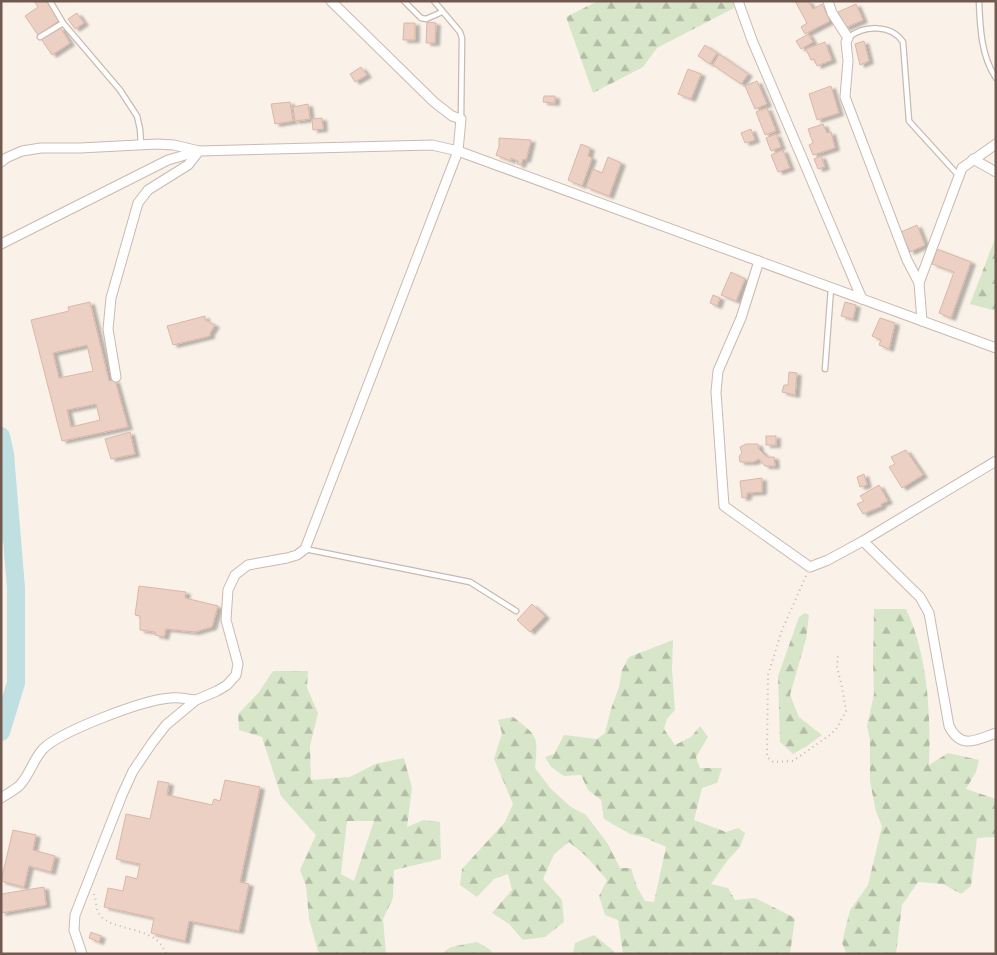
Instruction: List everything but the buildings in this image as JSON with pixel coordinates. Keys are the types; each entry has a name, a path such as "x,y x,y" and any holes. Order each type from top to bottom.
{"street":[{"path":"82,954 74,930 75,915 133,771 166,725 196,700 217,691 236,675 238,664 226,620 228,590 235,575 248,565 287,558 297,555 305,549 458,151 461,119 452,116 434,102 331,1"},
{"path":"738,1 752,40 862,299"},
{"path":"828,1 832,13 848,38 846,42 848,61 845,97 907,260 919,283 922,321"},
{"path":"1,162 22,150 35,149 157,144 174,145 200,151"},
{"path":"919,283 958,175 962,168 972,159 996,144"},
{"path":"1,244 168,160 200,151 432,145 458,151 996,348"},
{"path":"116,378 108,328 111,298 138,203 148,190 188,165 200,151"},
{"path":"972,159 996,172"},
{"path":"759,261 741,318 718,371 716,392 724,506 810,567 828,560 863,541 996,461"},
{"path":"863,541 920,597 929,613 953,734 960,740 970,742 996,733"},
{"path":"1,798 20,785 28,774 34,760 44,748 63,735 150,701 169,698 196,700"}],"lane":[{"path":"50,1 63,23 120,90 137,116 141,145"},
{"path":"404,1 421,18 426,19 442,12"},
{"path":"434,1 460,32 462,38 461,119"},
{"path":"979,1 981,34 989,68 996,78"},
{"path":"40,37 63,23"},
{"path":"848,38 856,32 882,28 893,31 899,36 903,42 909,121 958,175"},
{"path":"824,369 831,288"},
{"path":"305,549 470,582 516,610"}],"path":[{"path":"810,567 782,630 768,675 767,757 773,762 793,762 838,728 846,712 837,667 838,654"},
{"path":"84,891 94,894 98,913 109,922 142,931 154,938 165,949 166,954"}],"green space":[{"path":"598,1 733,1 734,8 657,48 643,67 593,93 566,17"},
{"path":"994,241 996,241 996,311 970,304"},
{"path":"1,446 3,456 11,543 1,543"},
{"path":"874,609 906,609 919,646 926,686 929,765 948,753 979,760 976,772 966,789 996,799 996,837 977,838 971,886 961,894 943,884 918,882 902,905 896,954 847,954 842,943 850,910 868,885 882,826 876,812 870,781 870,740 867,726 874,694"},
{"path":"805,613 809,615 806,639 790,695 799,717 822,735 793,754 780,742 778,676 799,617"},
{"path":"673,640 672,669 675,710 667,719 664,729 675,745 691,737 700,726 708,737 696,757 700,768 722,768 717,783 702,788 694,820 726,832 738,828 745,833 740,847 727,861 711,884 728,888 735,900 755,898 795,918 790,954 623,954 618,920 605,915 599,896 607,880 587,857 569,842 554,854 543,879 562,900 564,922 545,937 523,940 509,924 492,913 512,890 508,874 494,879 477,897 460,885 462,869 505,822 513,804 494,759 502,733 498,720 513,717 532,733 536,743 535,768 551,789 571,807 586,815 608,844 620,868 631,868 637,887 645,901 654,902 666,847 646,838 630,834 604,819 601,800 588,790 581,775 564,776 551,767 545,757 554,754 564,735 597,739 605,733 619,687 622,670 629,657"},
{"path":"273,671 308,671 307,688 318,713 310,746 311,780 350,777 375,764 404,758 412,788 407,827 423,820 440,822 441,859 394,870 393,898 383,919 386,954 320,954 318,951 309,919 306,886 300,870 316,835 281,796 262,737 239,730 238,714 259,692","holes":["347,821 374,821 354,881 341,874"]},
{"path":"594,935 615,952 614,954 573,954 575,943"},
{"path":"477,942 491,950 492,954 441,954 451,947"}],"waterway":[{"path":"1,436 5,454 16,588 16,683 1,732"}]}
